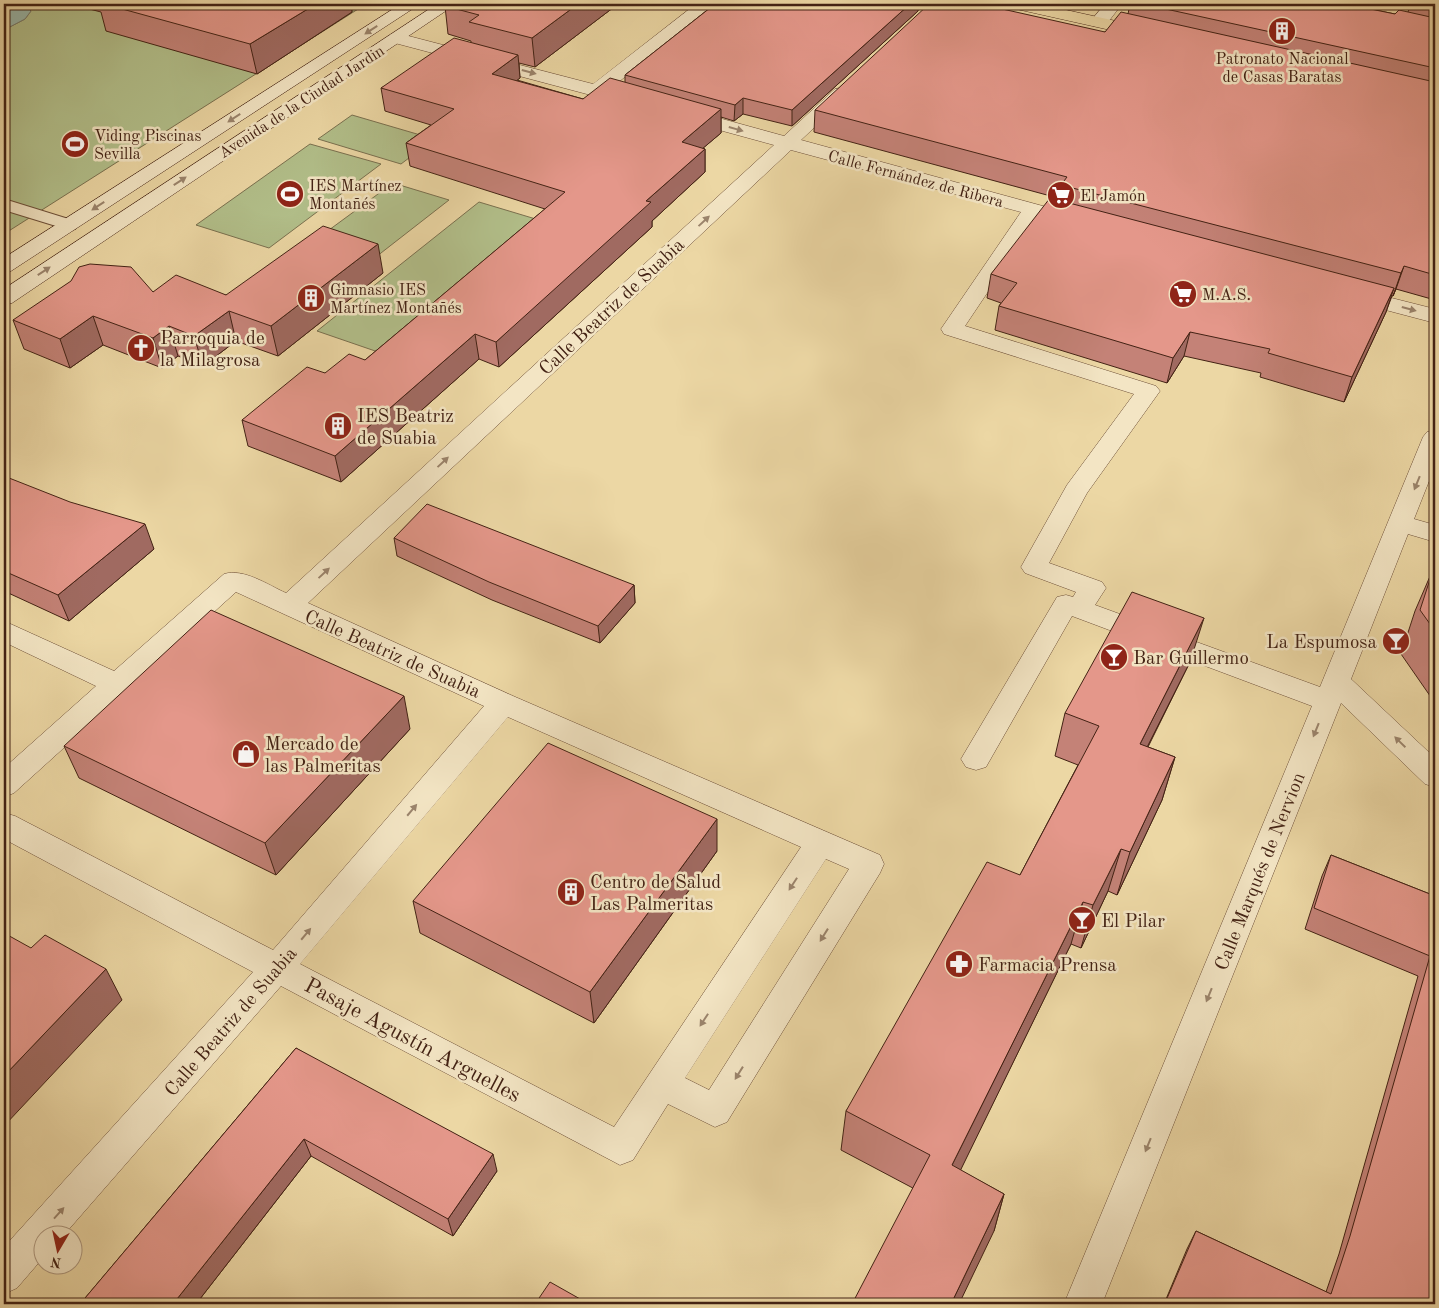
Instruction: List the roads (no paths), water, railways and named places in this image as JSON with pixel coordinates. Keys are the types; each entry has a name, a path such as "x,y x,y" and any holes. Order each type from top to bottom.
{"main road":[{"path":"1018,4 1166,37"}],"street":[{"name":"Avenida de la Ciudad Jardin","path":"4,267 412,4"},
{"name":"Avenida de la Ciudad Jardin","path":"4,298 448,4"},
{"path":"597,90 706,4"},
{"path":"1099,22 1114,4"},
{"path":"397,38 644,103"},
{"name":"Calle Beatriz de Suabia","path":"4,1275 278,967 503,703 289,606 852,83"},
{"name":"Calle Fernández de Ribera","path":"673,111 786,144 1091,224"},
{"path":"1033,209 952,329 1148,390 1076,492 1034,567 1093,588 1079,608"},
{"path":"1330,288 1435,316"},
{"name":"Calle Marqués de Nervion","path":"1083,1304 1435,437"},
{"path":"1400,523 1435,534"},
{"path":"4,785 233,580 289,606"},
{"path":"976,759 1066,604 1332,691 1435,776"},
{"path":"4,631 117,684"},
{"path":"503,703 869,864 715,1112 662,1084 820,843"},
{"name":"Pasaje Agustín Arguelles","path":"9,835 278,967 620,1148 662,1084"}],"lane":[{"path":"4,204 62,229"},
{"path":"4,214 62,229"}],"place":[{"name":"Patronato Nacional de Casas Baratas","path":"1282,31"},
{"name":"Viding Piscinas Sevilla","path":"75,144"},
{"name":"IES Martínez Montañés","path":"290,194"},
{"name":"El Jamón","path":"1061,195"},
{"name":"M.A.S.","path":"1183,294"},
{"name":"Gimnasio IES Martínez Montañés","path":"311,298"},
{"name":"Parroquia de la Milagrosa","path":"141,348"},
{"name":"IES Beatriz de Suabia","path":"338,426"},
{"name":"La Espumosa","path":"1396,641"},
{"name":"Bar Guillermo","path":"1114,657"},
{"name":"Mercado de las Palmeritas","path":"246,754"},
{"name":"Centro de Salud Las Palmeritas","path":"571,892"},
{"name":"El Pilar","path":"1082,920"},
{"name":"Farmacia Prensa","path":"959,964"}]}
